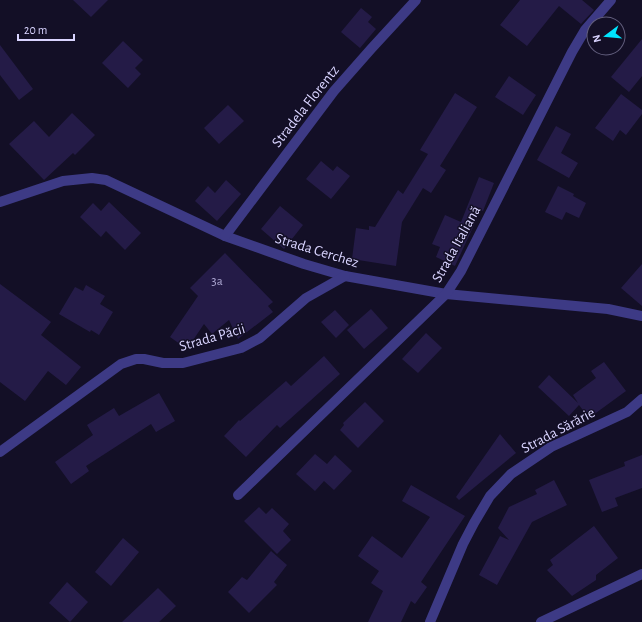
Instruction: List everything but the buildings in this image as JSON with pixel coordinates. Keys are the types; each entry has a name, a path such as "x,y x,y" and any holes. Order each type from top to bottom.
{"street":[{"name":"Stradela Florentz","path":"225,236 334,91 416,0"},
{"name":"Strada Italiană","path":"238,495 446,294 461,271 572,52 585,30 611,0"},
{"name":"Strada Cerchez","path":"0,202 63,181 85,178 106,180 225,236 304,264 345,276 446,294 608,309 642,316"},
{"name":"Strada Păcii","path":"0,452 121,364 136,359 163,363 183,363 241,348 260,338 310,295 345,276"},
{"name":"Strada Sărărie","path":"430,622 463,544 490,496 511,474 552,447 627,412 642,399"},
{"path":"541,622 642,574"}]}
